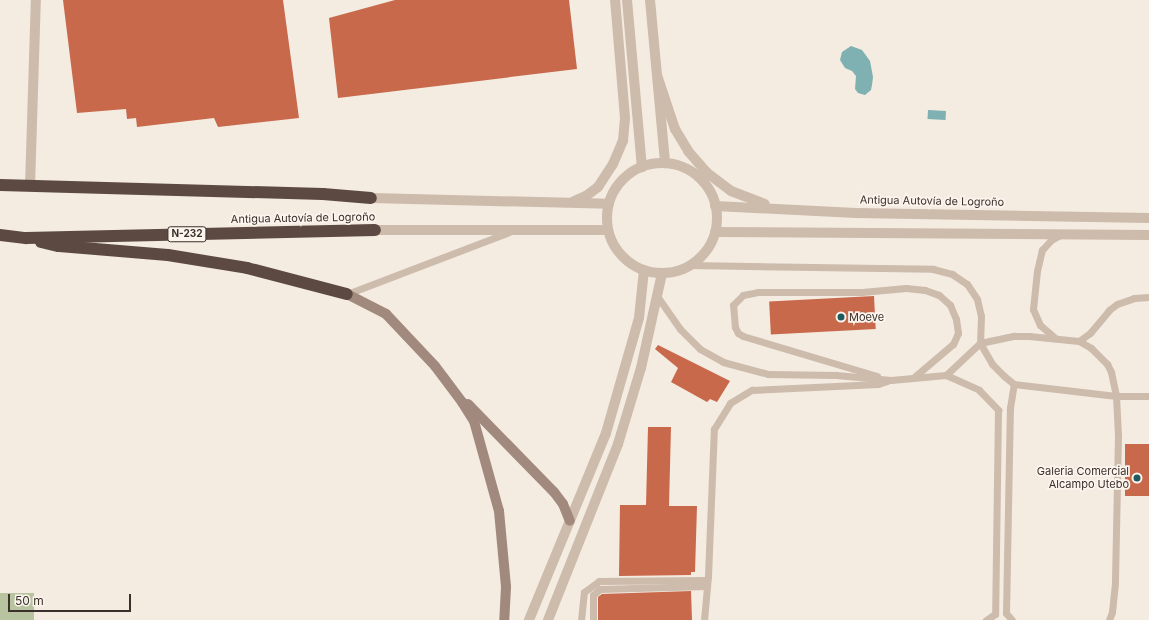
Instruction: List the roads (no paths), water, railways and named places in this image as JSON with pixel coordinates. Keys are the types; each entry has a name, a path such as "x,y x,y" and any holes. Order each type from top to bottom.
{"highway":[{"path":"0,185 323,194 372,198"},
{"name":"Antigua Autovía de Logroño","path":"0,235 26,238 375,230"},
{"path":"26,238 59,246 168,255 247,268 346,294"}],"street":[{"path":"30,186 36,0"},
{"path":"572,202 586,196 598,187 613,164 622,141 625,118 615,0"},
{"path":"627,0 642,167"},
{"path":"650,0 665,163"},
{"path":"657,75 674,129 688,151 706,172 731,191 754,201 781,208"},
{"path":"657,163 665,163 674,164 691,171 704,182 713,197 717,215 715,232 707,248 696,261 680,270 662,273 644,270 627,261 619,252 607,230 607,211 612,193 623,178 642,167 657,163"},
{"name":"Antigua Autovía de Logroño","path":"372,198 609,204"},
{"name":"Antigua Autovía de Logroño","path":"715,206 781,208 856,213 1149,218"},
{"name":"Antigua Autovía de Logroño","path":"375,230 607,230"},
{"path":"715,232 1149,236"},
{"path":"529,620 606,433 639,318 644,270"},
{"path":"548,620 618,444 641,368 662,273"},
{"path":"346,294 386,314 425,354 453,388 554,492 562,504 570,521"},
{"path":"453,388 474,421 499,511 506,587 504,620"}],"lane":[{"path":"346,294 514,230"},
{"path":"1055,338 1040,325 1033,309 1037,271 1042,250 1051,240 1060,235"},
{"path":"689,265 933,269 952,274 966,284 977,299 981,316 980,343 992,364 1014,384 1116,396 1149,396"},
{"path":"891,380 743,336 735,327 733,305 743,295 758,292 855,292 906,288 925,290 939,295 950,305 956,319 958,333 953,344 913,378"},
{"path":"657,296 689,340 700,350 723,362 768,374 836,375 891,380 946,375 979,390 998,410 995,614 986,620"},
{"path":"1079,341 1090,333 1109,310 1117,304 1130,299 1149,297"},
{"path":"946,375 980,343 1014,336 1079,341 1095,352 1107,364 1115,382 1118,436 1115,583 1112,612 1109,620"},
{"path":"704,620 714,429 730,403 752,390 878,384 891,380"},
{"path":"1012,620 1006,613 1010,408 1014,384"},
{"path":"581,620 584,592 600,581 707,583"},
{"path":"593,620 593,596 600,589 707,583"}],"water":[{"path":"851,46 862,50 870,61 873,77 872,85 871,90 865,95 858,93 855,89 856,76 852,71 845,68 840,60 842,52"},
{"path":"928,110 946,111 946,120 928,119"}],"place":[{"name":"Moeve","path":"841,317"},
{"name":"Galeria Comercial Alcampo Utebo","path":"1137,478"}]}
